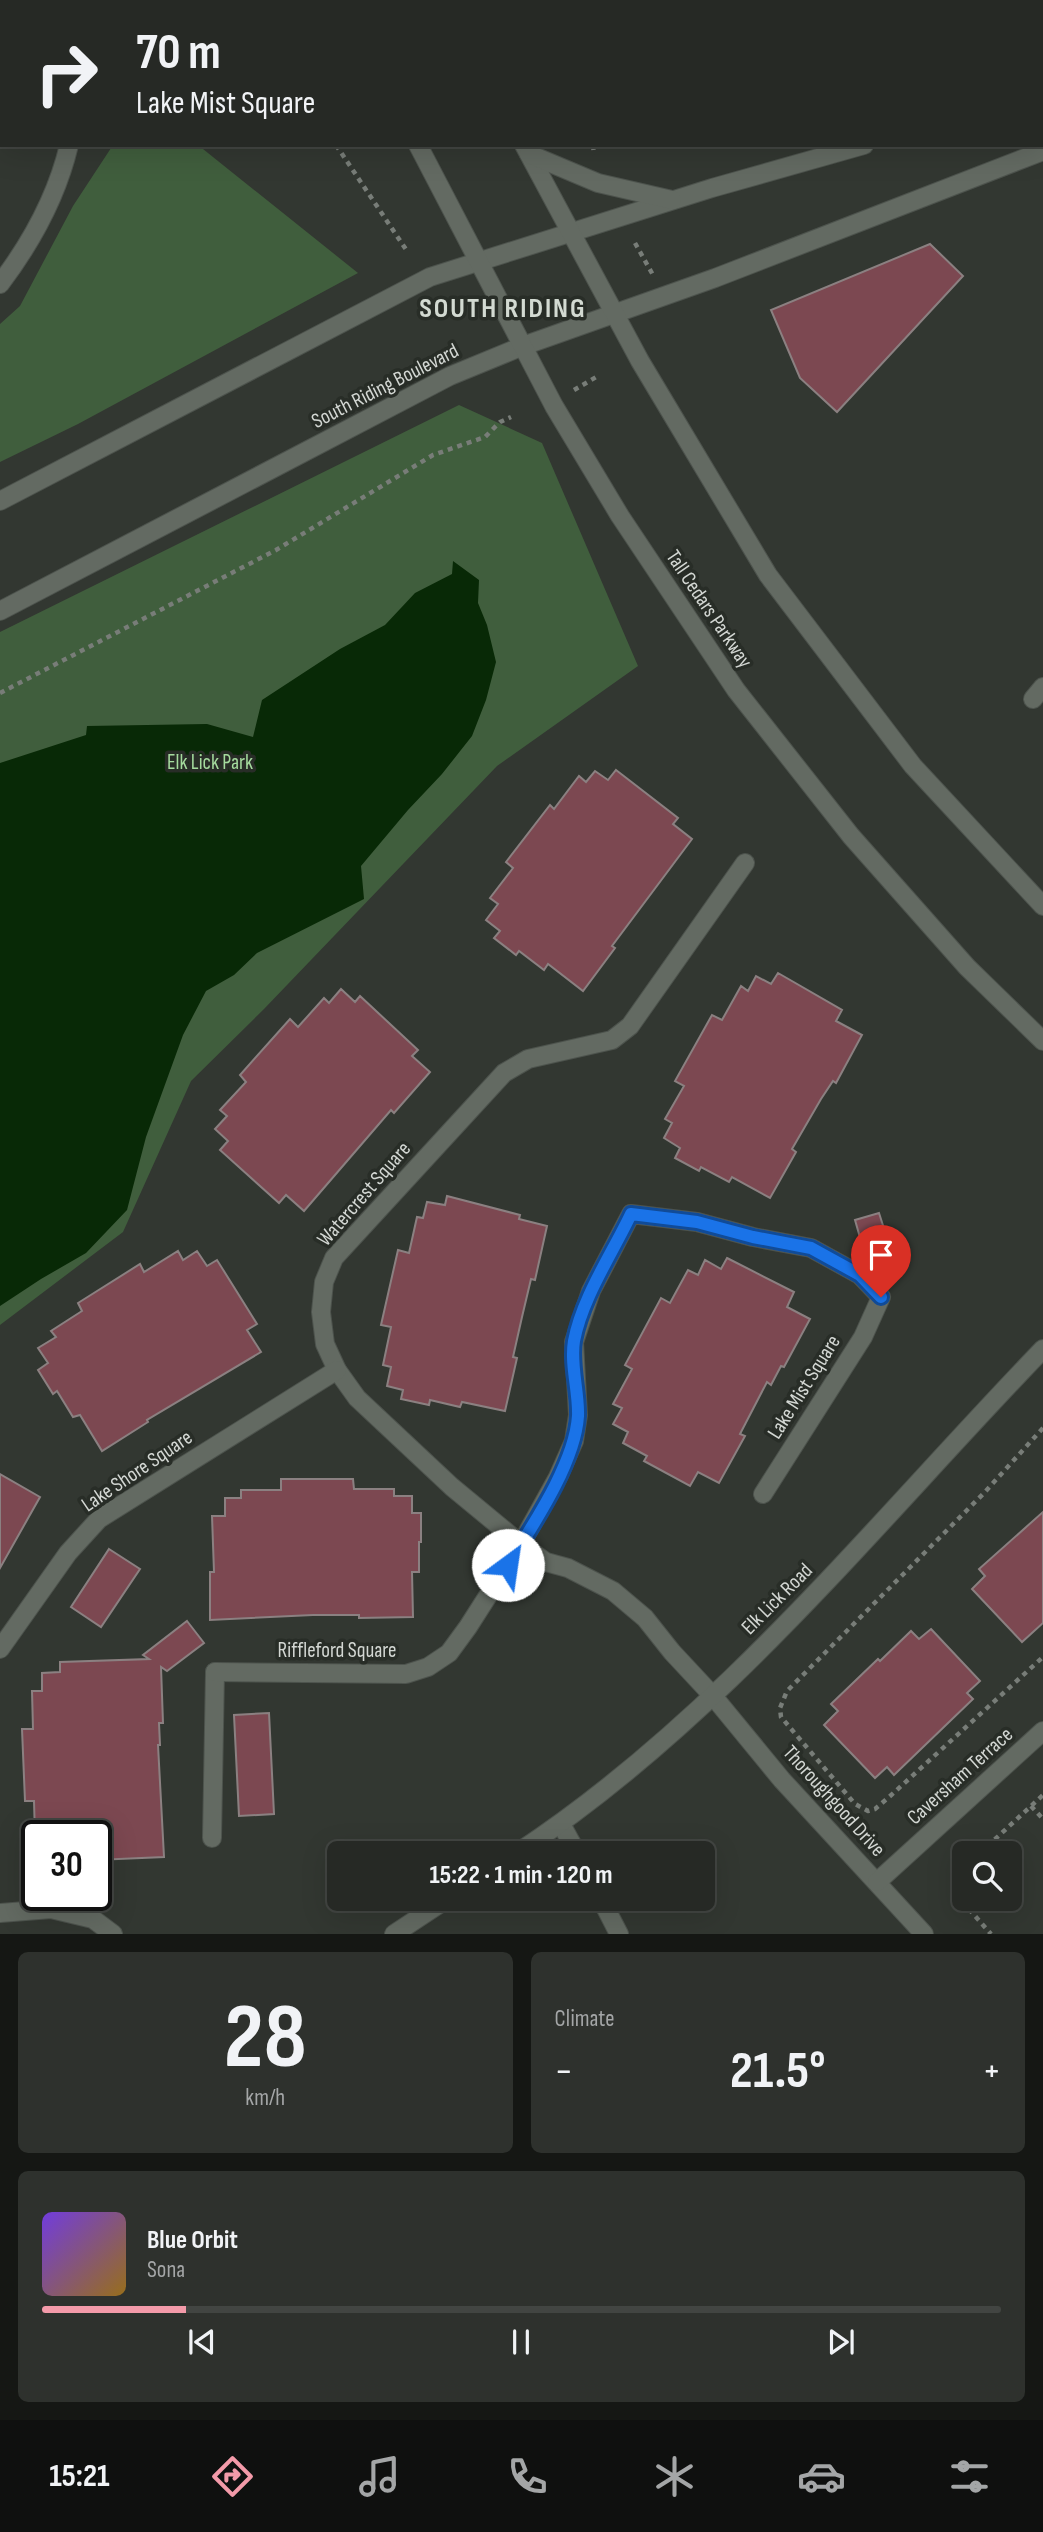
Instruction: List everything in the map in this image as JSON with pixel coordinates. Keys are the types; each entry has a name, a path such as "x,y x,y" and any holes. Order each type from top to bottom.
{"street":[{"path":"0,284 36,230 54,191 68,147"},
{"name":"Tall Cedars Parkway","path":"419,147 554,406 620,516 736,690 851,835 967,967 1043,1041"},
{"path":"0,501 429,277 671,201 857,147"},
{"path":"527,150 598,183 671,201"},
{"path":"527,150 673,418 768,575 913,766 1043,906"},
{"name":"South Riding Boulevard","path":"0,611 450,376 523,346 716,278 1043,151"},
{"name":"Watercrest Square","path":"713,1696 645,1618 613,1591 568,1568 546,1562 521,1544 452,1487 356,1398 337,1370 325,1344 321,1312 324,1282 334,1258 504,1073 528,1059 612,1040 630,1026 745,863"},
{"name":"Lake Mist Square","path":"521,1544 558,1478 574,1441 578,1415 574,1342 592,1292 631,1214 697,1222 753,1237 811,1248 860,1275 881,1297 863,1336 763,1494"},
{"name":"Elk Lick Road","path":"535,1841 625,1774 713,1696 831,1577 1043,1349"},
{"name":"Lake Shore Square","path":"0,1649 68,1553 99,1519 337,1370"},
{"name":"Riffleford Square","path":"212,1838 215,1672 405,1674 428,1667 449,1653 456,1644 521,1544"},
{"name":"Thoroughgood Drive","path":"713,1696 782,1780 924,1934"},
{"name":"Caversham Terrace","path":"877,1882 1043,1731"},
{"path":"561,1824 570,1841"},
{"path":"0,1913 51,1909 93,1919 113,1934"},
{"path":"394,1934 429,1911"},
{"path":"607,1911 619,1934"}],"path":[{"path":"337,147 407,251"},
{"path":"635,243 655,279"},
{"path":"571,391 598,376"},
{"path":"0,693 276,550 433,455 485,437 500,422 511,417"},
{"path":"1043,1428 984,1493 788,1690 779,1708 781,1717 855,1804 869,1811 875,1809 1043,1657"},
{"path":"993,1841 1043,1795"},
{"path":"1031,1806 1043,1819"},
{"path":"971,1911 991,1934"}],"green space":[{"path":"112,147 200,147 358,273 78,424 0,462 0,324 20,306 73,206"},
{"name":"Elk Lick Park","path":"459,405 542,443 638,666 497,766 264,1009 191,1081 123,1232 0,1325 0,632"}],"shaded area":[{"path":"453,561 479,580 478,603 487,625 496,662 486,700 472,736 361,866 364,899 257,953 234,975 206,991 183,1035 146,1137 127,1210 86,1253 0,1306 0,763 86,735 87,726 207,724 253,737 262,700 340,649 385,625 415,593 452,574"}],"building":[{"path":"930,244 963,276 837,412 800,378 771,310"},
{"path":"616,770 678,818 673,824 692,839 612,946 615,948 583,991 548,964 544,970 519,951 516,955 494,938 500,931 486,920 498,904 490,898 513,868 506,862 550,805 554,809 579,776 586,782 595,771 608,780"},
{"path":"778,973 842,1010 836,1021 862,1035 836,1083 833,1081 821,1099 792,1149 796,1152 770,1198 732,1177 729,1182 701,1167 699,1171 675,1158 680,1148 664,1138 672,1123 665,1119 684,1086 675,1081 712,1015 722,1020 741,986 748,991 756,976 771,984"},
{"path":"341,989 355,1002 360,996 418,1050 412,1056 430,1072 394,1113 391,1110 304,1211 286,1195 279,1203 220,1150 228,1141 215,1129 227,1116 220,1110 246,1082 240,1075 290,1019 298,1027 324,998 329,1003"},
{"path":"447,1196 520,1215 519,1219 547,1226 535,1280 531,1279 522,1317 513,1357 517,1358 505,1411 462,1402 460,1407 430,1400 429,1405 401,1399 403,1390 387,1386 391,1367 383,1365 391,1327 381,1325 398,1250 409,1253 417,1217 423,1218 427,1202 445,1205"},
{"path":"879,1213 888,1241 863,1248 855,1220"},
{"path":"178,1251 183,1260 197,1251 207,1266 217,1260 257,1324 247,1330 261,1352 147,1420 148,1422 102,1451 80,1415 73,1417 57,1391 53,1394 38,1370 48,1363 38,1348 56,1337 51,1331 82,1311 78,1303 140,1264 144,1272"},
{"path":"727,1258 794,1292 787,1307 810,1319 784,1367 781,1366 771,1385 767,1382 740,1434 745,1436 719,1483 698,1472 690,1486 644,1461 647,1456 623,1443 628,1432 613,1424 622,1408 613,1404 632,1369 625,1365 661,1298 670,1303 688,1270 698,1275 705,1260 721,1269"},
{"path":"0,1474 40,1497 0,1568"},
{"path":"281,1479 353,1479 354,1489 394,1489 394,1496 412,1496 412,1513 421,1513 419,1572 412,1572 413,1617 313,1615 210,1620 210,1572 214,1572 212,1516 225,1516 225,1498 241,1498 241,1490 281,1490"},
{"path":"1043,1512 1043,1623 1022,1642 972,1589 985,1576 979,1569"},
{"path":"109,1549 140,1569 101,1627 71,1607"},
{"path":"187,1621 204,1643 167,1671 161,1667 163,1723 159,1723 158,1745 164,1857 112,1859 112,1820 35,1820 34,1801 25,1801 22,1729 33,1729 32,1691 42,1691 42,1673 60,1672 60,1662 149,1659 143,1655"},
{"path":"931,1629 980,1681 967,1693 973,1699 894,1775 887,1767 875,1778 824,1725 838,1711 831,1704 911,1631 919,1639"},
{"path":"269,1713 274,1814 239,1816 234,1715"}],"district":[{"name":"SOUTH RIDING","path":"503,308"}],"route":[{"path":"508,1565 558,1478 574,1441 578,1415 574,1342 592,1292 631,1214 697,1222 753,1237 811,1248 860,1275 881,1297"}]}
